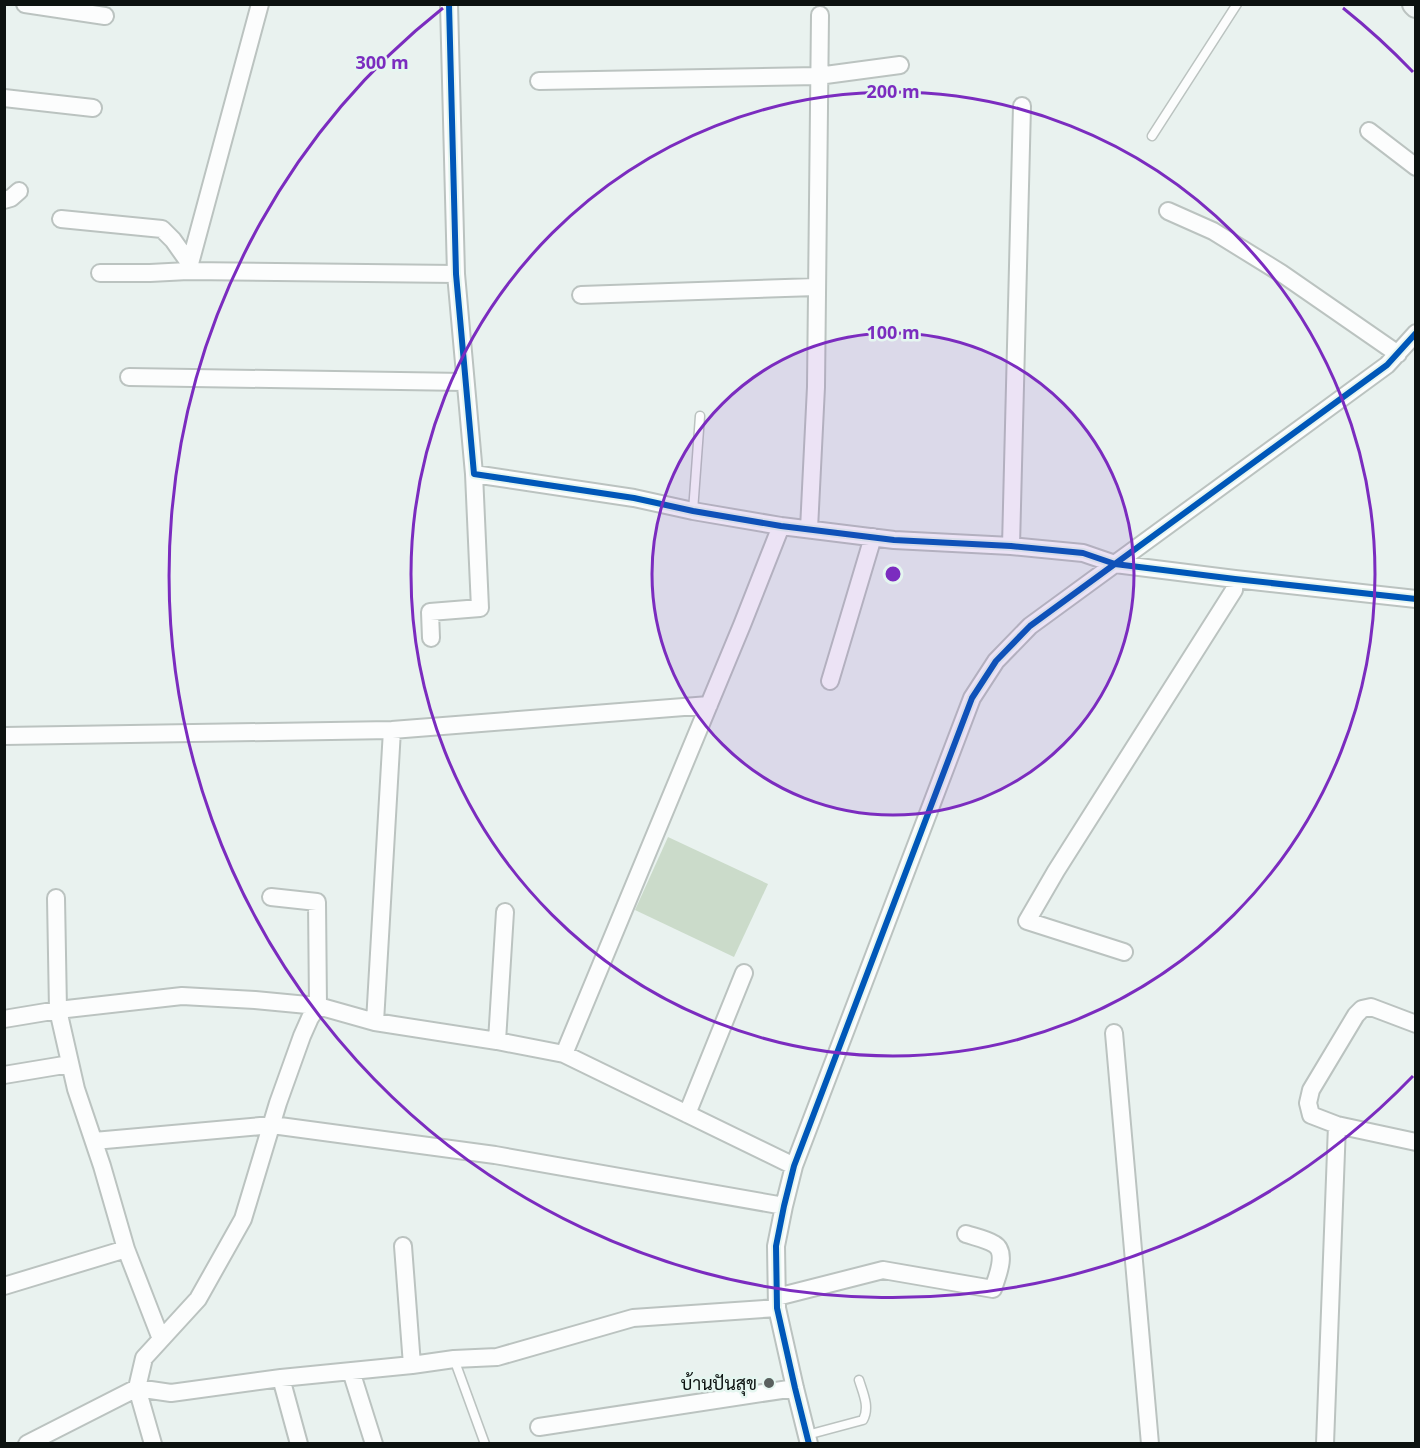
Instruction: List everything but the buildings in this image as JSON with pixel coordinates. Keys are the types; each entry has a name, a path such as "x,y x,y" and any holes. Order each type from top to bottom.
{"street":[{"path":"189,268 260,4"},
{"path":"431,638 430,612 480,608 474,474 456,274 449,4"},
{"path":"31,5 105,16"},
{"path":"809,529 816,387 820,15"},
{"path":"539,81 818,76 900,65"},
{"path":"4,98 93,108"},
{"path":"1011,546 1022,106"},
{"path":"1370,131 1416,167"},
{"path":"1168,211 1213,231 1262,261 1398,354"},
{"path":"62,219 162,229 173,240 189,268"},
{"path":"100,273 150,273 189,268 456,274"},
{"path":"581,294 816,287"},
{"path":"808,1439 777,1302 776,1246 784,1206 794,1166 972,698 996,661 1030,626 1387,365 1416,333"},
{"path":"129,377 465,382"},
{"path":"474,474 634,498 781,526 873,537 1011,546 1083,554 1115,564 1416,599"},
{"path":"564,1054 781,526"},
{"path":"830,681 873,537"},
{"path":"1124,952 1027,921 1056,871 1234,590 1235,579"},
{"path":"4,736 392,730 709,705"},
{"path":"375,1022 392,730"},
{"path":"153,1443 137,1388 144,1358 198,1299 243,1219 302,1036 318,1006 317,902 271,897"},
{"path":"56,898 58,1010 70,1064 126,1250 161,1340"},
{"path":"497,1041 505,912"},
{"path":"687,1114 744,973"},
{"path":"4,1019 58,1010 182,996 318,1006 375,1022 564,1054 794,1166"},
{"path":"1416,1024 1371,1007 1362,1009 1356,1015 1311,1090 1308,1103 1311,1115 1337,1125 1416,1142"},
{"path":"1114,1033 1150,1443"},
{"path":"4,1075 70,1064"},
{"path":"94,1141 272,1125 495,1155 784,1206"},
{"path":"1325,1443 1337,1125"},
{"path":"27,1443 137,1388 171,1393 280,1378 454,1359 497,1357 633,1318 777,1302 883,1270 993,1289 1001,1258 999,1250 996,1245 966,1234"},
{"path":"403,1246 412,1365"},
{"path":"4,1286 126,1250"},
{"path":"351,1371 374,1443"},
{"path":"280,1378 298,1443"},
{"path":"539,1427 795,1388"}],"lane":[{"path":"1152,136 1236,4"},
{"path":"693,511 700,416"},
{"path":"454,1359 485,1443"},
{"path":"808,1439 863,1420 866,1404 859,1380"}],"cycle path":[{"path":"449,4 456,274 474,474 634,498 781,526 894,540 1011,546 1083,553 1115,564 1416,599"},
{"path":"809,1444 777,1308 776,1246 784,1206 794,1166 972,698 996,661 1030,626 1387,365 1416,333"}],"place":[{"name":"บ้านปันสุข","path":"769,1383"}]}
